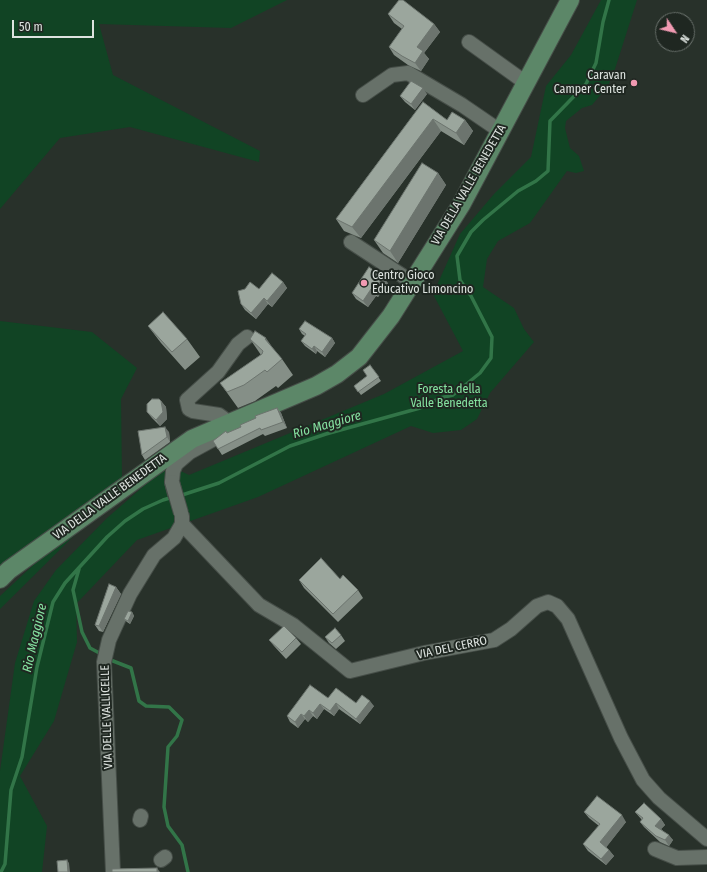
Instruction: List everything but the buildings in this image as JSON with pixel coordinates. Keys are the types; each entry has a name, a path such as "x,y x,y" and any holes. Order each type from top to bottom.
{"main road":[{"name":"VIA DELLA VALLE BENEDETTA","path":"0,579 9,570 178,447 223,425 316,386 337,374 369,346 391,316 461,205 570,0"}],"street":[{"path":"469,42 526,83"},
{"path":"363,96 392,75 408,73 462,105 500,131"},
{"path":"351,242 412,282"},
{"path":"182,524 183,520 172,482 173,471 176,464 190,452 212,440 223,425 223,418 220,415 193,411 189,409 187,400 218,372 243,340"},
{"name":"VIA DEL CERRO","path":"182,524 259,606 293,625 329,656 350,671 424,653 494,640 511,629 537,606 548,602 557,606 568,619 621,738 643,780 659,798 707,839"},
{"name":"VIA DELLE VALLICELLE","path":"113,872 104,662 109,640 130,594 154,555 174,538 182,524"},
{"path":"655,849 677,858 707,857"}],"green space":[{"path":"0,0 287,0 231,28 99,24 113,75 260,151 259,162 130,127 60,138 0,209"},
{"name":"Foresta della Valle Benedetta","path":"601,0 637,0 615,69 608,86 592,105 582,108 566,121 565,128 570,148 579,156 584,171 576,173 567,171 530,223 498,241 487,259 483,287 514,308 524,329 534,342 490,393 477,419 461,430 433,433 411,426 258,497 137,540 76,604 77,642 54,721 20,776 47,826 42,872 0,872 0,771 15,663 34,601 56,570 107,518 168,465 189,475 384,394 463,351 433,294 460,234 494,194 531,157 546,86 571,55"},
{"path":"0,321 92,332 137,368 121,399 122,480 0,573"},
{"path":"94,516 0,609 0,596 42,557"}],"waterway":[{"name":"Rio Maggiore","path":"179,496 219,483 290,446 326,434 420,408 440,398 453,395 480,373 491,358 492,337 471,296 460,280 457,256 471,232 483,220 518,191 536,181 548,171 550,121 586,84 596,63 603,22 609,0"},
{"name":"Rio Maggiore","path":"1,872 5,864 11,790 22,757 37,667 53,602 65,583 107,537 125,521 143,509 173,497"},
{"path":"79,569 73,590 82,632 90,648 103,655"},
{"path":"108,659 131,668 139,701 146,706 169,707 182,720 177,736 168,747 164,807 168,826 182,845 188,872"}],"place":[{"name":"Caravan Camper Center","path":"634,83"},
{"name":"Centro Gioco Educativo Limoncino","path":"364,283"}]}
